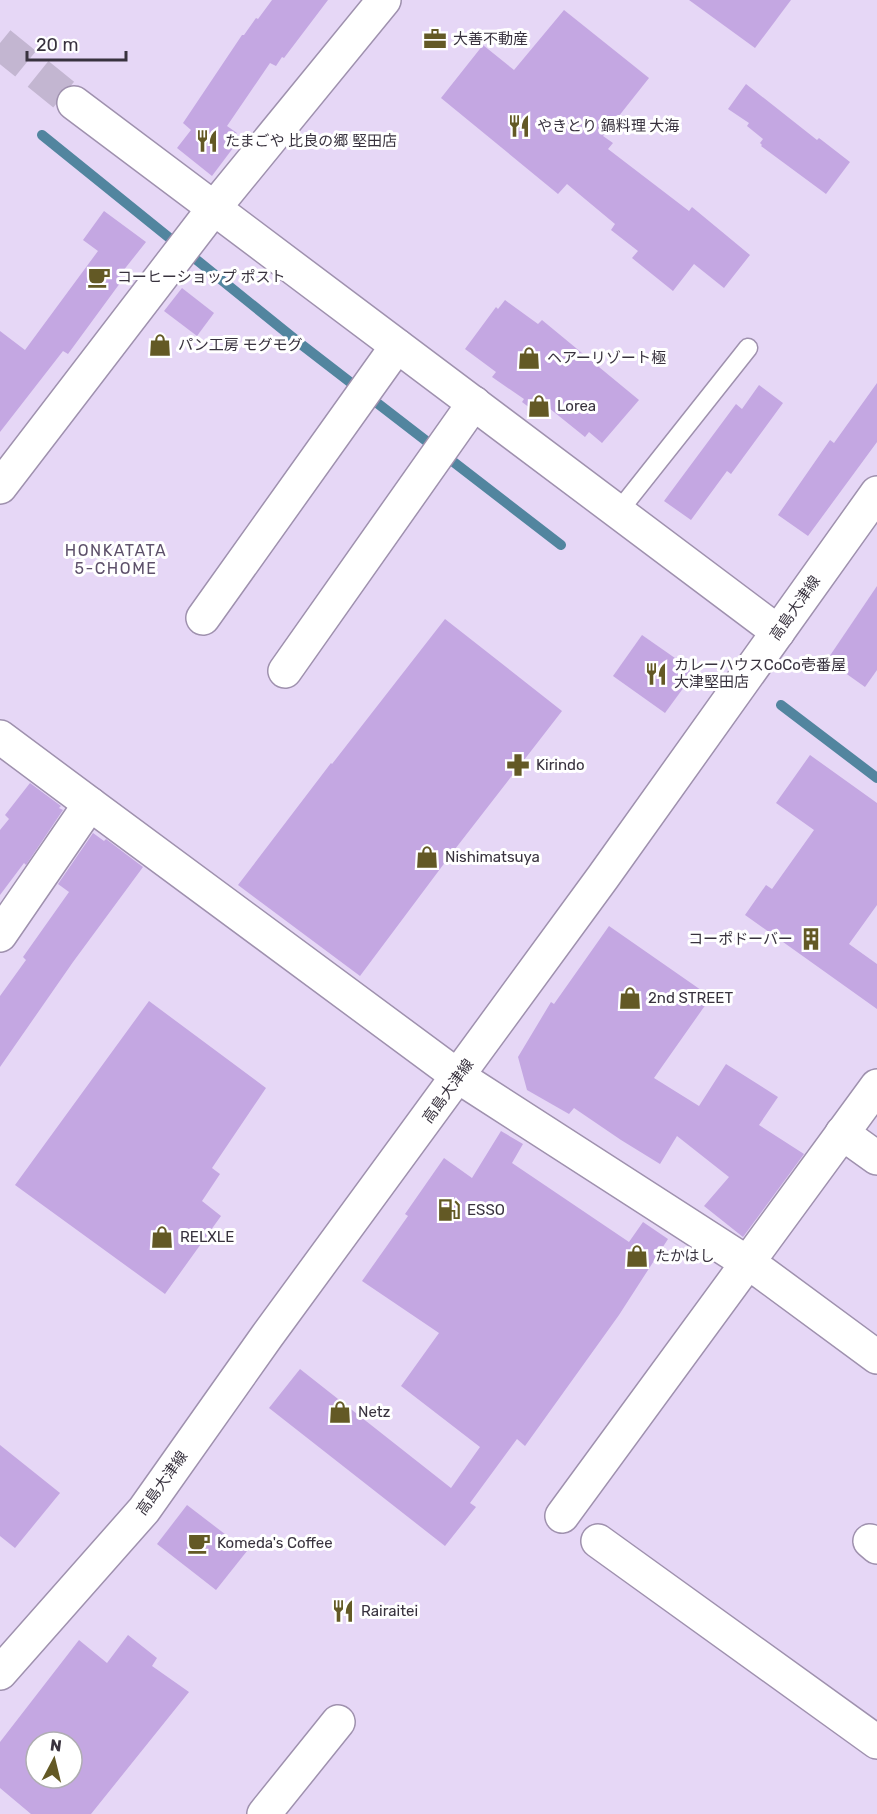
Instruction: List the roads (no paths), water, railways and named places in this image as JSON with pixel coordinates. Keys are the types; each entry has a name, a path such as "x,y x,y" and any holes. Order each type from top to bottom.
{"street":[{"path":"0,487 214,208 384,0"},
{"path":"74,103 778,632"},
{"path":"203,618 397,346"},
{"path":"285,671 474,403"},
{"name":"高島大津線","path":"0,1673 144,1510 267,1336 459,1077 877,493"},
{"path":"0,737 459,1077 747,1263 877,1357"},
{"path":"0,935 90,804"},
{"path":"562,1516 877,1086"},
{"path":"842,1133 877,1158"},
{"path":"598,1541 877,1742"},
{"path":"264,1814 338,1722"}],"lane":[{"path":"618,512 748,348"}],"waterway":[{"path":"42,135 302,345 561,545"},
{"path":"781,705 877,778"}],"tunnel":[{"path":"0,43 74,103"}],"place":[{"name":"大善不動産","path":"435,39"},
{"name":"やきとり 鍋料理 大海","path":"519,126"},
{"name":"たまごや 比良の郷 堅田店","path":"207,141"},
{"name":"コーヒーショップ ポスト","path":"99,277"},
{"name":"パン工房 モグモグ","path":"160,345"},
{"name":"ヘアーリゾート極","path":"529,358"},
{"name":"Lorea","path":"539,406"},
{"name":"カレーハウスCoCo壱番屋 大津堅田店","path":"656,674"},
{"name":"Kirindo","path":"518,765"},
{"name":"Nishimatsuya","path":"427,857"},
{"name":"コーポドーバー","path":"811,939"},
{"name":"2nd STREET","path":"630,998"},
{"name":"ESSO","path":"449,1210"},
{"name":"RELXLE","path":"162,1237"},
{"name":"たかはし","path":"637,1256"},
{"name":"Netz","path":"340,1412"},
{"name":"Komeda's Coffee","path":"199,1543"},
{"name":"Rairaitei","path":"343,1611"}],"district":[{"name":"HONKATATA 5-CHOME","path":"116,559"}]}
